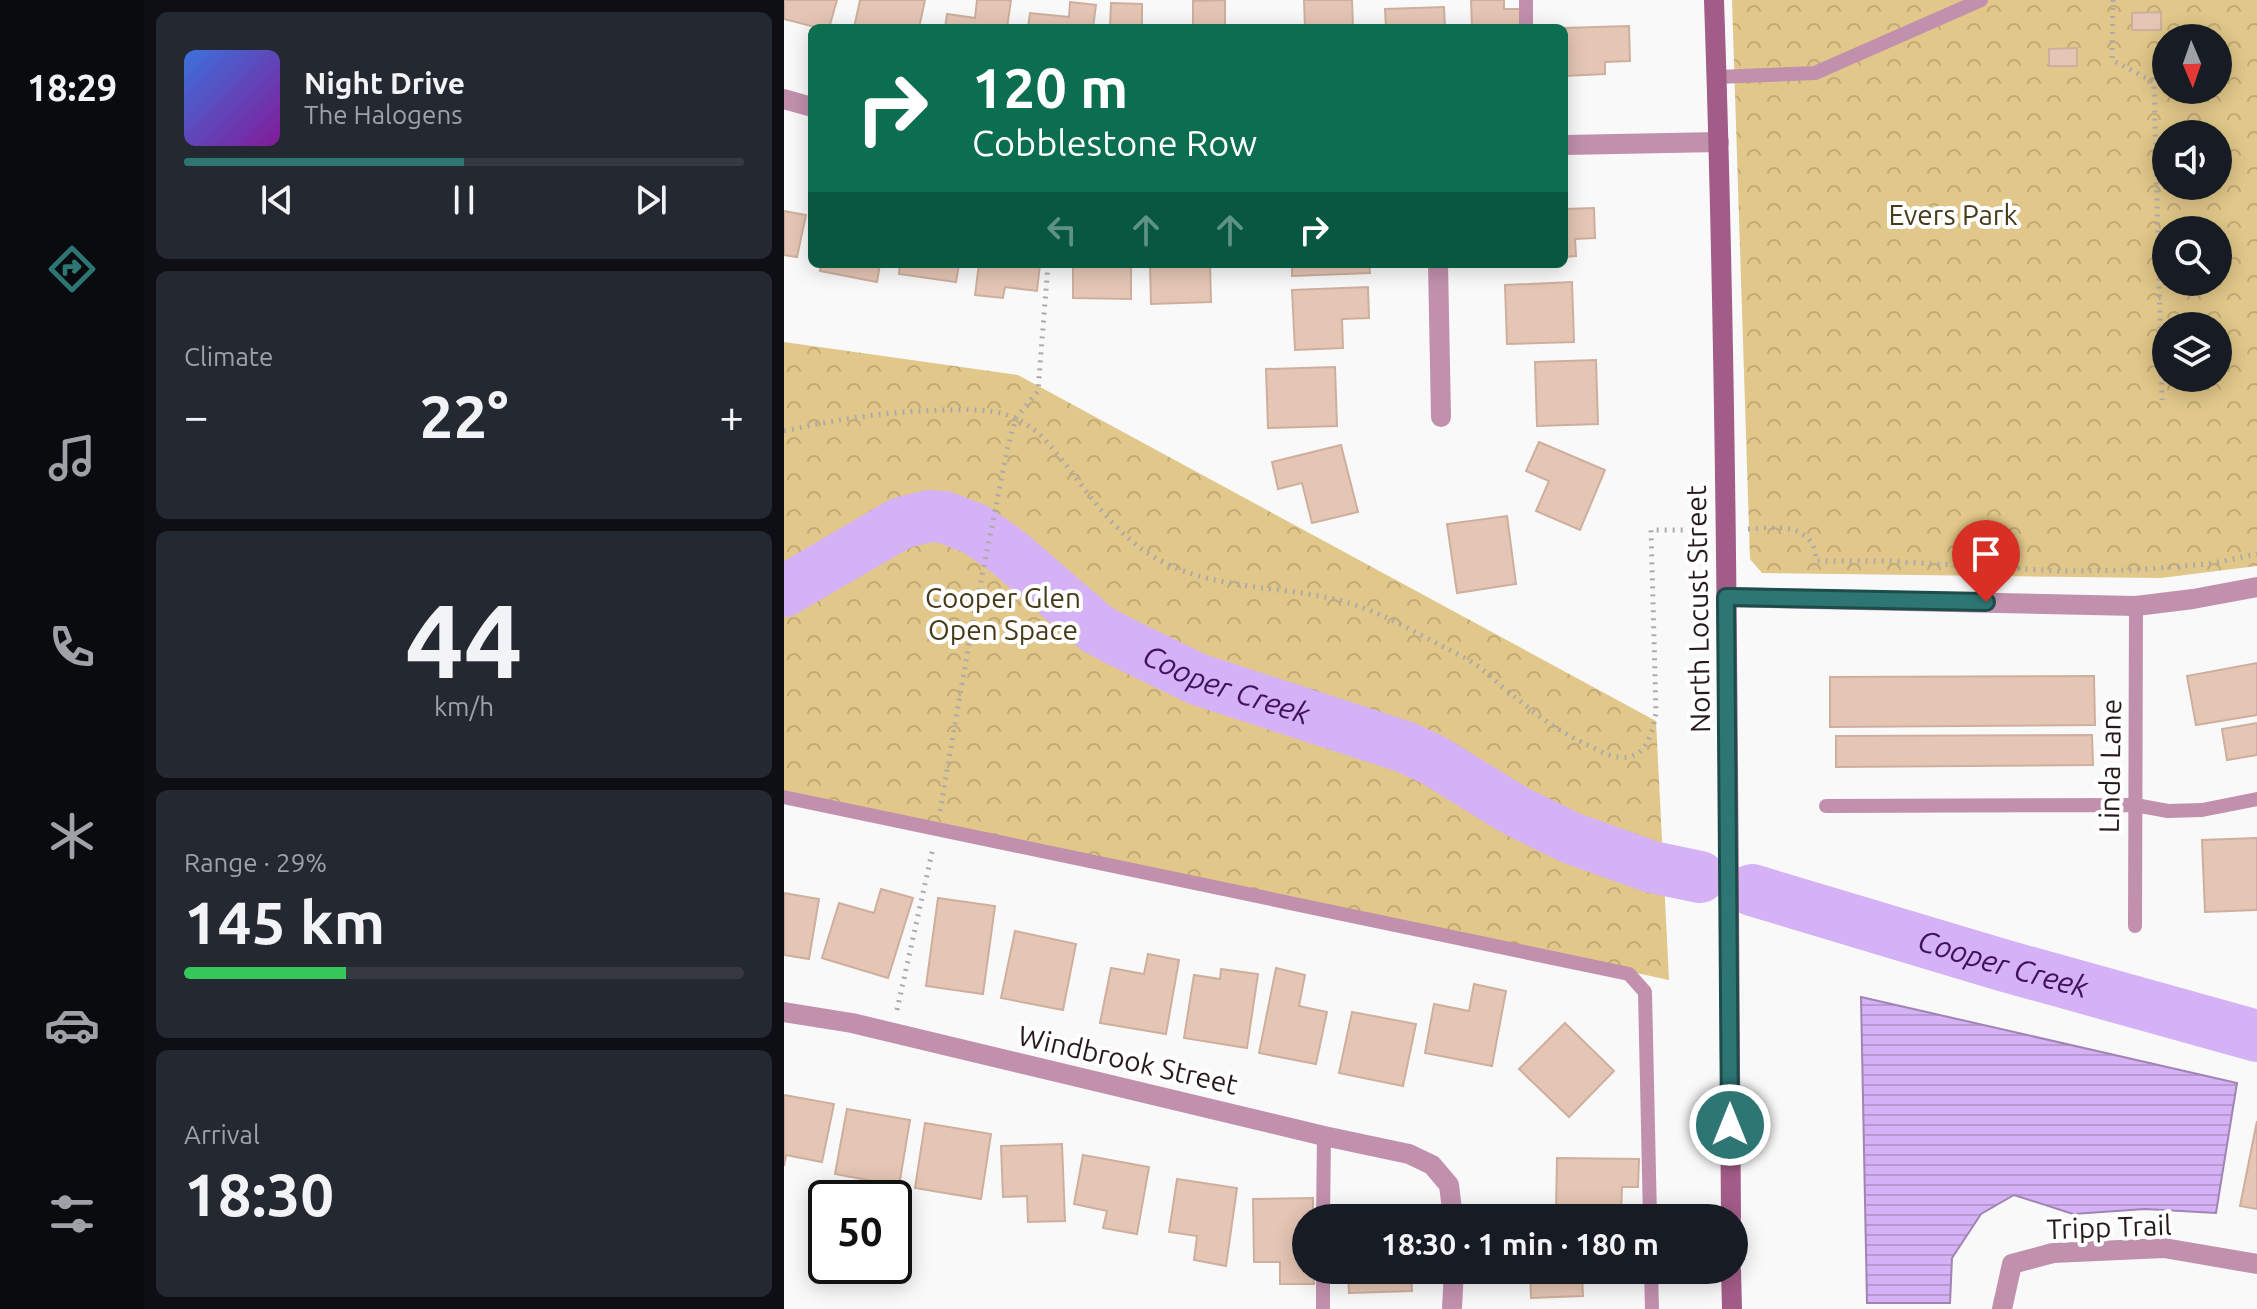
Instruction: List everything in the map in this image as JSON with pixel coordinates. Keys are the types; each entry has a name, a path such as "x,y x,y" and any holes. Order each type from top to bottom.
{"main road":[{"name":"North Locust Street","path":"1714,0 1726,597 1731,1204"},
{"path":"1731,1284 1732,1309"}],"street":[{"path":"784,99 808,106"},
{"path":"1568,145 1719,142"},
{"path":"1438,268 1441,417"},
{"path":"1726,597 2136,606 2257,587"},
{"name":"Windbrook Street","path":"784,1012 852,1023 1409,1154 1432,1165 1449,1185 1451,1204"},
{"name":"Tripp Trail","path":"2002,1309 2012,1264 2053,1253 2164,1248 2257,1264"},
{"path":"1452,1309 1453,1284"}],"lane":[{"path":"1526,0 1526,24"},
{"path":"1717,77 1815,73 1981,0"},
{"name":"Linda Lane","path":"2135,926 2136,606"},
{"path":"784,797 1629,974 1645,992 1650,1204"},
{"path":"1826,806 2135,805 2168,811 2202,810 2257,799"},
{"path":"1323,1204 1324,1136"},
{"path":"1323,1284 1323,1309"},
{"path":"1651,1284 1652,1309"}],"path":[{"path":"2113,0 2112,60 2154,82 2162,400"},
{"path":"972,626 1008,446 1016,418 1038,391 1048,268"},
{"path":"784,431 837,419 925,410 980,409 1016,418 1038,433 1112,524 1149,554 1180,571 1216,581 1331,598 1367,609 1470,660 1553,727 1614,757 1636,756 1652,732 1656,713 1651,530 1705,530"},
{"path":"1745,529 1776,528 1800,532 1813,543 1817,561 1886,561 2059,571 2134,570 2208,564 2257,554"}],"green space":[{"name":"Evers Park","path":"1732,0 2257,0 2257,566 2161,578 1762,573 1750,559"},
{"name":"Cooper Glen Open Space","path":"784,342 1018,375 1656,721 1669,980 784,790"}],"shaded area":[{"path":"1861,997 2237,1083 2216,1213 2145,1209 2073,1214 2014,1195 1981,1214 1952,1258 1950,1303 1867,1303"}],"building":[{"path":"784,0 837,0 830,24 808,25 784,19"},
{"path":"860,0 925,0 920,24 855,24"},
{"path":"977,0 1011,0 1008,24 946,24 947,14 975,18"},
{"path":"1225,0 1225,24 1193,24 1193,1"},
{"path":"1304,0 1352,0 1353,24 1305,24"},
{"path":"1471,0 1504,0 1504,9 1522,9 1523,24 1472,24"},
{"path":"1070,2 1096,5 1094,24 1029,24 1030,13 1069,17"},
{"path":"1111,3 1142,4 1142,24 1110,24"},
{"path":"1444,7 1445,24 1386,24 1385,9"},
{"path":"2161,12 2161,24 2152,24 2152,30 2132,30 2132,13"},
{"path":"1629,26 1630,61 1605,62 1605,74 1568,76 1568,28"},
{"path":"2077,48 2077,66 2049,66 2049,49"},
{"path":"1594,208 1595,238 1575,239 1576,256 1568,257 1568,209"},
{"path":"784,211 806,215 797,257 784,255"},
{"path":"820,268 879,268 877,282 820,271"},
{"path":"900,268 958,268 956,282 899,274"},
{"path":"978,268 1040,268 1037,291 1005,287 1003,298 975,295"},
{"path":"1073,268 1131,268 1131,299 1073,298"},
{"path":"1150,268 1210,268 1211,302 1151,304"},
{"path":"1292,268 1369,268 1370,273 1292,276"},
{"path":"1572,282 1574,342 1507,344 1505,285"},
{"path":"1368,287 1369,318 1342,319 1343,348 1295,350 1292,290"},
{"path":"1596,360 1598,424 1537,426 1535,362"},
{"path":"1335,367 1337,426 1268,428 1266,369"},
{"path":"1539,442 1605,470 1580,530 1536,511 1549,481 1526,471"},
{"path":"1341,445 1358,512 1312,523 1302,483 1278,489 1272,462"},
{"path":"1507,516 1516,584 1457,593 1447,524"},
{"path":"2257,663 2257,715 2196,725 2187,676"},
{"path":"2094,676 2095,725 1830,727 1830,677"},
{"path":"2257,723 2257,755 2227,760 2222,729"},
{"path":"2092,735 2093,765 1836,767 1836,736"},
{"path":"2257,838 2257,910 2205,912 2202,840"},
{"path":"881,889 913,898 888,978 822,958 839,903 874,913"},
{"path":"784,893 819,899 809,959 784,955"},
{"path":"938,898 995,906 983,994 926,986"},
{"path":"1015,931 1076,944 1063,1010 1001,998"},
{"path":"1148,954 1179,960 1166,1034 1100,1023 1111,968 1144,974"},
{"path":"1276,968 1305,975 1299,1006 1327,1012 1316,1064 1259,1053"},
{"path":"1221,969 1258,974 1247,1048 1184,1038 1194,975 1220,979"},
{"path":"1474,984 1506,991 1492,1066 1425,1053 1434,1004 1469,1011"},
{"path":"1352,1012 1416,1024 1403,1086 1339,1073"},
{"path":"1565,1023 1614,1071 1569,1117 1519,1069"},
{"path":"784,1095 834,1104 822,1162 786,1155 784,1166"},
{"path":"847,1109 910,1120 900,1180 867,1180 835,1174"},
{"path":"2257,1121 2257,1209 2240,1206"},
{"path":"925,1123 991,1134 981,1199 915,1188"},
{"path":"1062,1144 1065,1221 1028,1222 1027,1196 1003,1197 1001,1146"},
{"path":"1083,1155 1149,1167 1137,1234 1103,1228 1107,1211 1074,1204"},
{"path":"1557,1158 1639,1159 1638,1187 1622,1187 1621,1204 1556,1204"},
{"path":"1177,1179 1237,1188 1226,1266 1194,1260 1197,1236 1169,1232"},
{"path":"1313,1198 1313,1204 1292,1204 1292,1284 1280,1284 1280,1262 1254,1262 1253,1199"},
{"path":"1349,1284 1412,1284 1412,1291 1349,1293"},
{"path":"1530,1284 1582,1284 1583,1296 1531,1298"}],"waterway":[{"name":"Cooper Creek","path":"784,591 901,523 929,516 944,517 975,529 1008,552 1097,629 1197,679 1405,747 1433,760 1514,810 1571,838 1652,867 1700,877"},
{"name":"Cooper Creek","path":"1752,890 2002,965 2257,1036"}],"route":[{"path":"1730,1125 1726,597 1986,602"}]}
